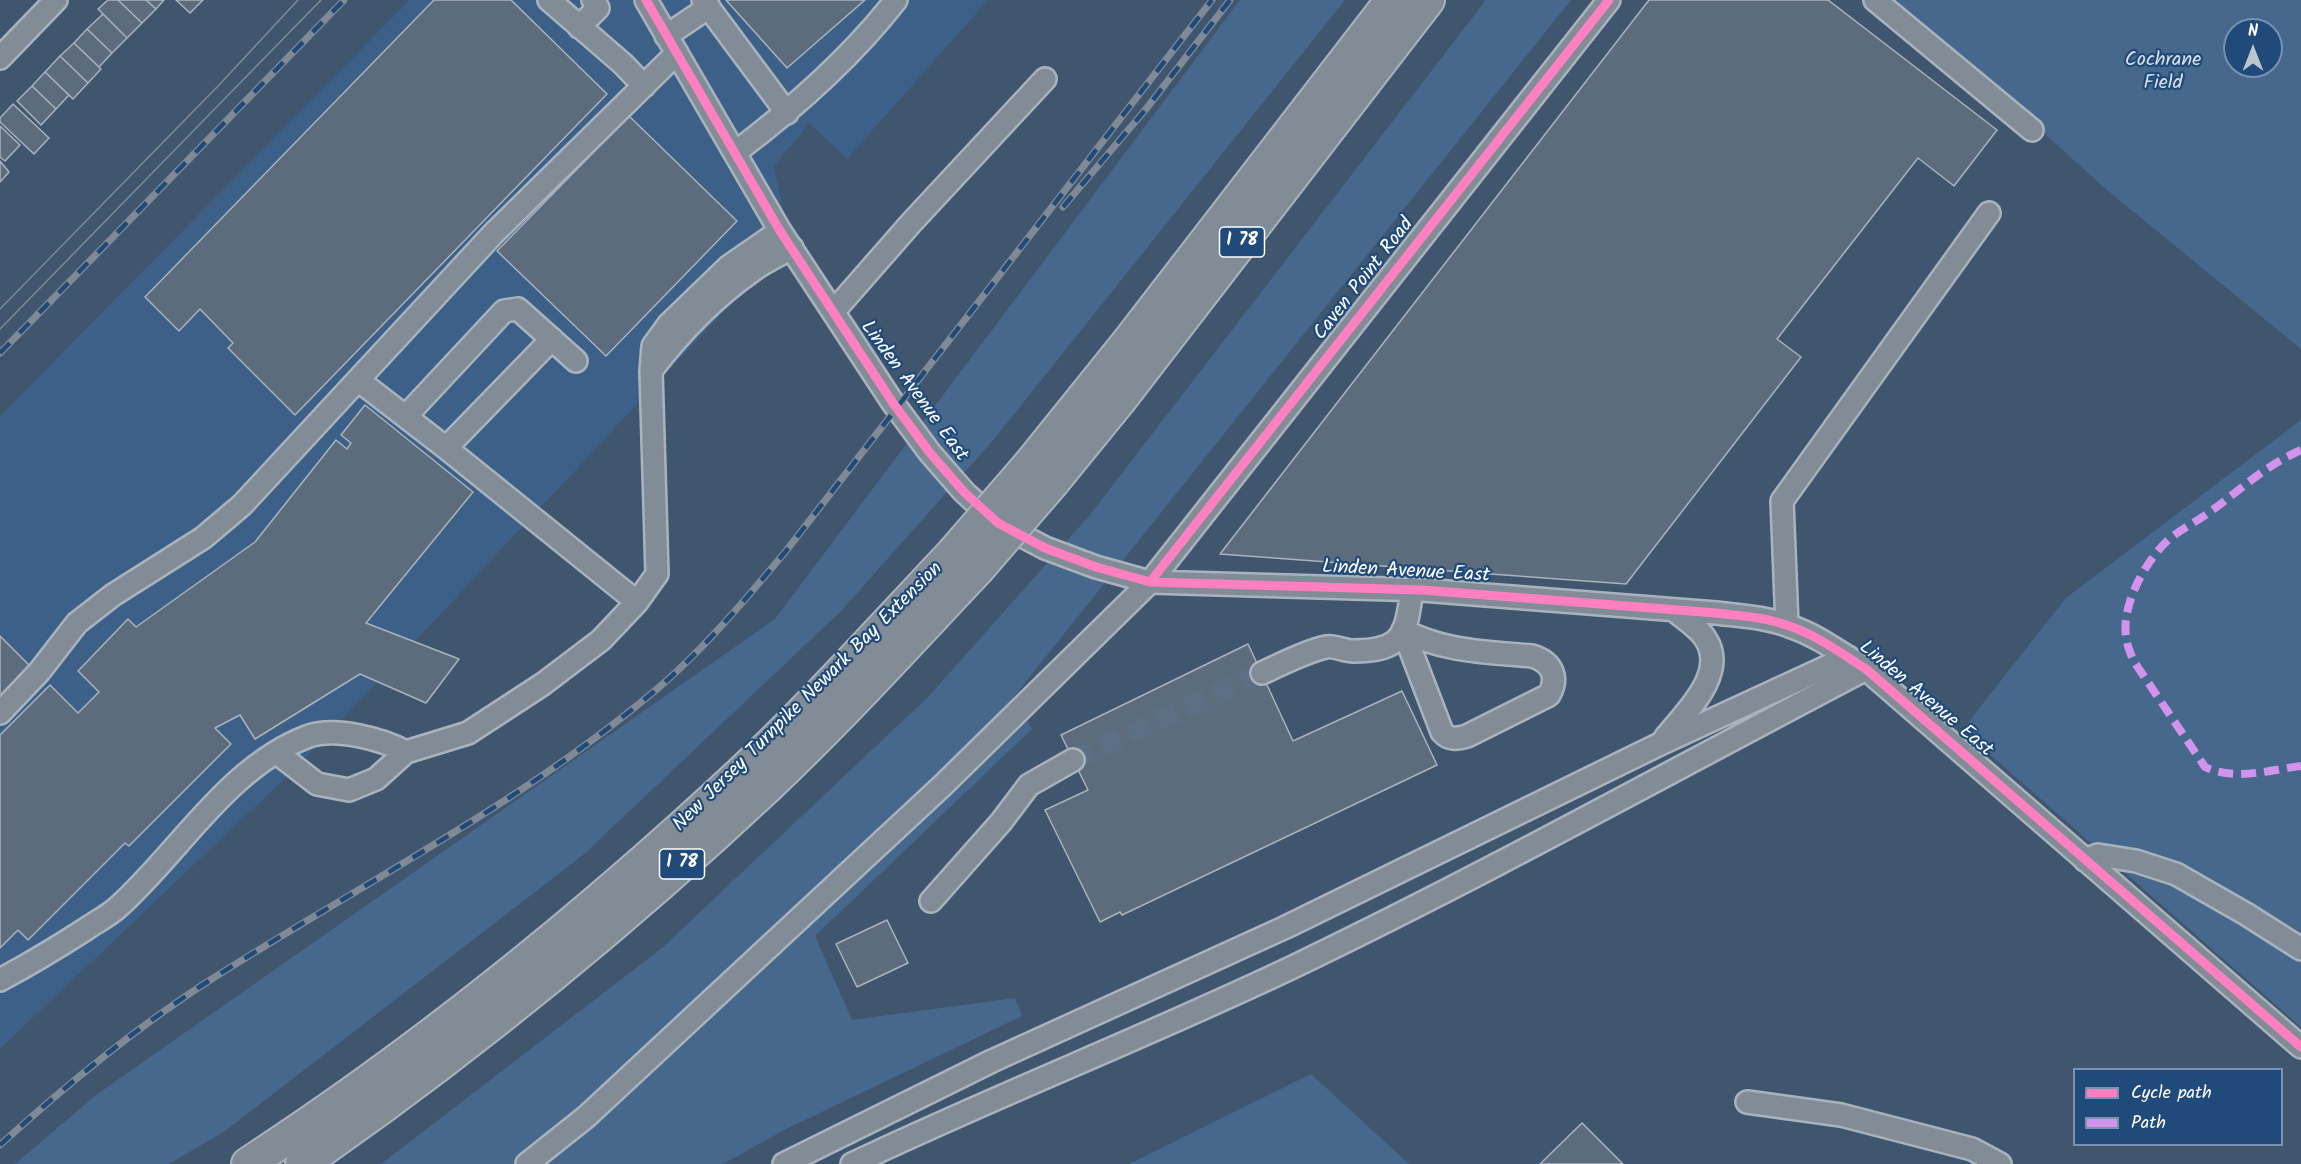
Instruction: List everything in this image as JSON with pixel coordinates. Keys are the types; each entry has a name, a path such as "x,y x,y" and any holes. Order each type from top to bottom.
{"highway":[{"name":"New Jersey Turnpike Newark Bay Extension","path":"1041,473 1129,341 1392,0"},
{"name":"New Jersey Turnpike Newark Bay Extension","path":"248,1164 350,1113 561,967 681,865 771,784 870,685 965,561 1041,473 1133,383 1428,0"},
{"name":"New Jersey Turnpike Newark Bay Extension","path":"302,1164 350,1113"}],"street":[{"path":"0,58 56,0"},
{"path":"549,0 623,64 644,86"},
{"path":"579,27 598,8 593,0"},
{"name":"Linden Avenue East","path":"646,0 786,239 893,403 930,453 964,492 998,523 1045,548 1096,567 1150,582 1412,589 1757,617 1805,632 1866,669 2301,1047"},
{"path":"736,152 787,112 880,20 896,0"},
{"name":"Caven Point Road","path":"527,1164 586,1118 942,786 1150,582 1609,0"},
{"path":"1875,0 2032,130"},
{"path":"0,713 39,672 77,623 113,595 203,538 242,505 493,234 644,86 671,45 706,3 787,112"},
{"path":"834,312 912,222 1045,79"},
{"path":"1787,625 1782,501 1989,213"},
{"path":"277,753 317,784 349,790 376,779 406,752 468,733 543,684 601,640 637,602 657,574 651,371 665,353 716,302 786,239"},
{"path":"406,416 504,311 518,309 576,361"},
{"path":"446,448 552,339"},
{"path":"358,380 637,602"},
{"path":"1262,673 1328,646 1350,651 1377,650 1397,641 1408,624 1412,589"},
{"path":"1660,744 1703,690 1712,655 1705,638 1674,610"},
{"path":"1403,630 1422,640 1451,648 1543,659 1550,665 1554,675 1553,687 1549,695 1467,736 1458,739 1447,737 1442,732 1403,630"},
{"path":"784,1164 992,1061 1286,927 1660,744 1848,657"},
{"path":"852,1164 1296,965 1534,845 1866,669"},
{"path":"0,980 49,953 116,909 236,782 262,761 310,736 340,733 387,742 406,752"},
{"path":"931,901 1001,822 1029,785 1073,760"},
{"path":"2085,860 2098,855 2127,859 2176,874 2301,949"},
{"path":"1747,1102 1841,1115 1972,1149 2000,1164"}],"shaded area":[{"path":"410,0 988,0 847,159 809,123 774,167 790,241 302,762 0,1049 0,416"}],"green space":[{"path":"1240,0 1345,0 995,438 841,611 583,855 225,1131 169,1164 15,1164 96,1095 775,619"},
{"path":"1486,0 1571,0 1012,699 1032,729 815,936 852,1020 1015,998 1022,1016 786,1129 723,1164 381,1164 662,948 929,696 1089,516"},
{"name":"Cochrane Field","path":"1896,0 2301,0 2301,349 2107,190"},
{"path":"2301,420 2301,1027 1962,730 2066,598"},
{"path":"1311,1074 1409,1164 1129,1164"}],"building":[{"path":"108,0 118,0 142,23 127,38 98,9"},
{"path":"118,0 146,0 156,9 142,23"},
{"path":"146,0 164,0 156,9"},
{"path":"176,0 203,0 190,13"},
{"path":"434,0 511,0 607,94 295,415 228,348 233,343 200,309 179,331 145,297"},
{"path":"726,0 865,0 787,68"},
{"path":"1649,0 1828,0 1997,130 1954,186 1918,158 1777,339 1801,357 1626,584 1220,554"},
{"path":"103,14 127,38 112,53 87,29"},
{"path":"87,29 112,53 99,67 74,43"},
{"path":"74,43 101,69 88,83 60,56"},
{"path":"60,56 88,83 73,99 45,72"},
{"path":"45,72 69,95 56,109 32,86"},
{"path":"32,86 56,109 41,125 17,101"},
{"path":"13,104 49,138 34,154 0,122 0,118"},
{"path":"629,116 737,221 606,356 497,251"},
{"path":"0,126 20,145 5,161 0,157"},
{"path":"0,161 9,172 0,182"},
{"path":"365,405 473,492 366,623 459,659 426,703 360,674 255,739 240,715 215,728 231,744 129,846 125,843 28,940 18,930 0,948 0,735 50,685 78,713 99,692 78,671 128,619 136,627 255,542 336,440 347,449 351,443 341,435"},
{"path":"0,636 30,666 0,697"},
{"path":"1248,644 1293,741 1402,691 1437,765 1122,915 1120,912 1100,922 1045,810 1088,790 1061,735"},
{"path":"887,920 908,963 857,987 836,944"},
{"path":"1582,1123 1623,1164 1540,1164"}],"tunnel":[{"path":"1073,760 1262,673"}],"tram line":[{"path":"0,309 219,85 298,0"},
{"path":"0,329 321,0"}],"railway":[{"path":"0,353 344,0"},
{"path":"0,1145 49,1101 153,1019 207,982 437,843 550,770 657,689 692,657 786,551 1212,0"},
{"path":"1063,207 1146,109 1230,0"}],"marked path":[{"path":"2301,450 2263,472 2165,543 2141,576 2130,602 2125,629 2127,644 2133,660 2205,767 2240,774 2301,766"}],"cycle path":[{"path":"646,0 780,231 893,403 930,453 964,492 998,523 1045,548 1096,567 1150,582 1422,590 1716,613 1780,623 1809,634 1866,669 2301,1047"},
{"path":"1150,582 1609,0"}]}
